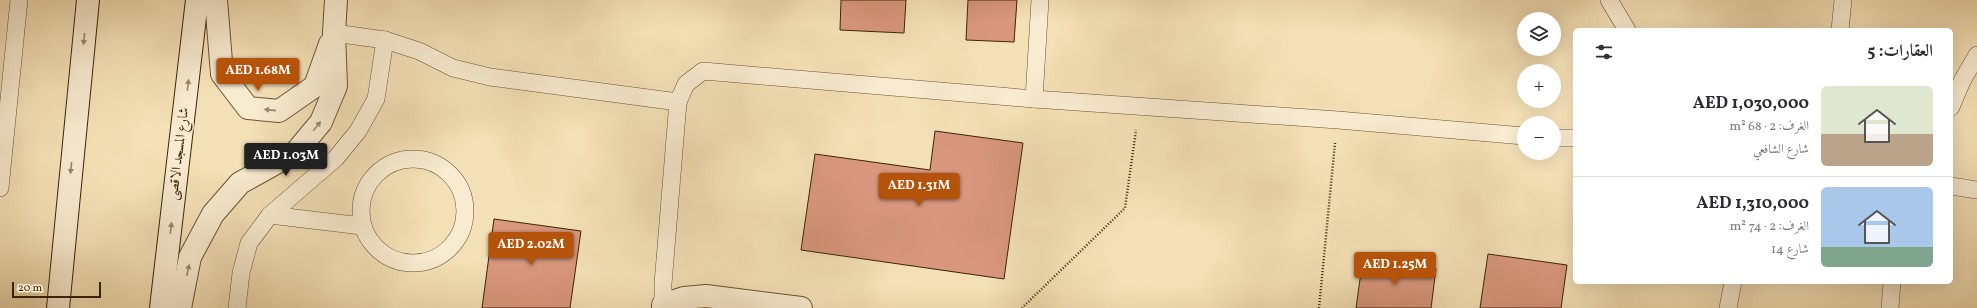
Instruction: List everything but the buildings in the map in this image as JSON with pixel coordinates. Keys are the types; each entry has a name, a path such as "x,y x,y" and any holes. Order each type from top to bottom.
{"street":[{"path":"58,308 88,0"},
{"name":"شارع المسجد الاقصى","path":"162,308 197,0"},
{"path":"216,0 222,74 248,108 279,111 315,86 334,34"},
{"path":"180,308 190,257 213,214 240,183 296,152 321,122 336,86 334,34 336,0"},
{"path":"663,307 684,298 706,296 801,308"}],"lane":[{"path":"0,188 19,0"},
{"path":"1034,99 1040,0"},
{"path":"1609,0 1625,28"},
{"path":"1840,28 1843,0"},
{"path":"334,34 385,40 419,51 453,68 490,78 678,102"},
{"path":"237,308 242,273 249,243 270,215 336,158 358,131 376,99 385,40"},
{"path":"1953,103 1962,81 1977,55"},
{"path":"663,307 663,284 678,102 686,84 703,71 1034,99 1338,120 1517,135"},
{"path":"1561,138 1573,138"},
{"path":"410,158 426,159 440,165 452,175 461,188 465,203 465,219 461,234 446,252 424,262 409,263 394,260 380,252 370,240 362,226 360,210 363,195 370,181 381,169 394,161 410,158"},
{"path":"1953,186 1977,190"},
{"path":"270,215 362,226"},
{"path":"1728,308 1733,284"},
{"path":"1890,308 1892,284"}],"path":[{"path":"1022,308 1124,208 1140,106"},
{"path":"1319,308 1338,120"}]}
